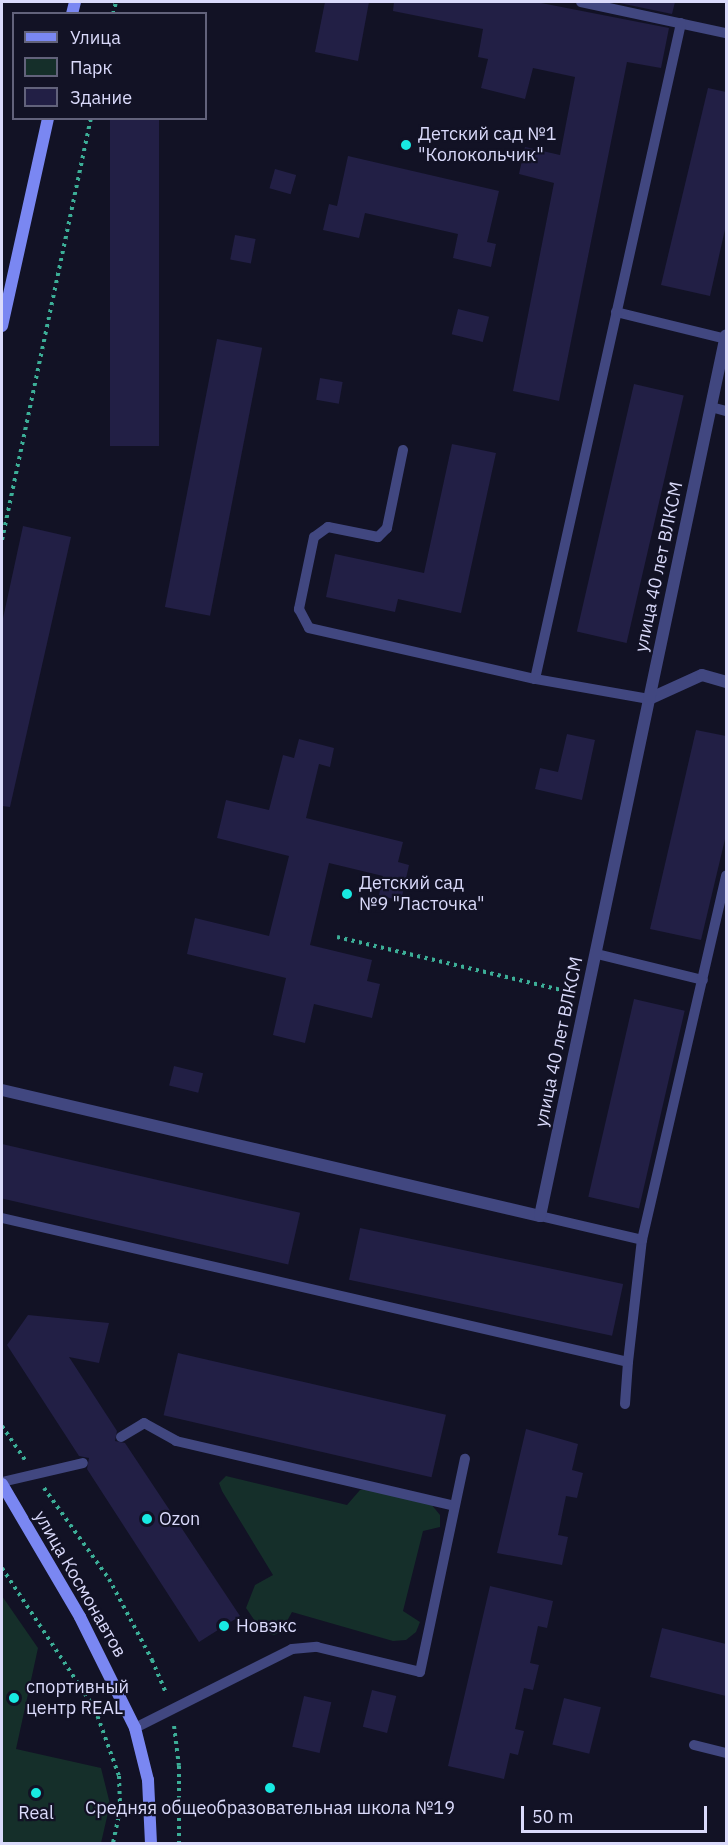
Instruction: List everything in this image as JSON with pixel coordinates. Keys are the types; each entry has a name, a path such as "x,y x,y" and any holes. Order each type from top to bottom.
{"street":[{"path":"2,326 48,120"},
{"name":"улица 40 лет ВЛКСМ","path":"540,1216 726,337"},
{"path":"649,699 702,675 726,682"},
{"path":"2,1090 540,1216"},
{"name":"улица Космонавтов","path":"2,1483 80,1617 135,1728 148,1780 151,1844"}],"lane":[{"path":"581,2 726,33"},
{"path":"535,678 681,23"},
{"path":"616,312 726,337"},
{"path":"711,407 726,411"},
{"path":"404,450 387,528 378,537 328,527 314,537 299,609 309,628 535,678 649,699"},
{"path":"626,1404 628,1362 642,1240 726,876"},
{"path":"597,954 703,980"},
{"path":"540,1216 642,1240"},
{"path":"2,1218 628,1362"},
{"path":"121,1437 144,1423 176,1441 455,1506"},
{"path":"135,1728 292,1649 317,1647 420,1672 465,1459"},
{"path":"2,1483 83,1463"},
{"path":"694,1745 726,1753"}],"path":[{"path":"2,540 91,120"},
{"path":"337,937 588,996"},
{"path":"2,1426 109,1579 152,1660 172,1709 179,1766 179,1844"},
{"path":"2,1568 95,1709 119,1776 120,1810 113,1844"}],"green space":[{"path":"226,1476 347,1505 360,1490 367,1489 431,1504 440,1515 440,1527 423,1531 403,1611 420,1622 416,1632 406,1640 393,1641 292,1612 281,1632 274,1635 262,1631 246,1608 255,1585 273,1575 222,1491 219,1483"},
{"name":"спортивный центр REAL","path":"2,1596 38,1648 16,1749 101,1768 110,1804 101,1843 2,1843"}],"building":[{"path":"325,2 369,2 358,61 315,52"},
{"path":"394,2 536,2 669,28 661,68 627,62 559,401 513,391 554,183 519,174 525,147 560,155 575,77 533,68 525,99 481,88 488,59 478,57 483,29 393,11"},
{"path":"615,2 675,2 672,14"},
{"path":"708,88 726,92 726,225 710,296 661,285"},
{"path":"110,120 159,120 159,446 110,446"},
{"path":"348,156 499,191 487,242 496,244 491,267 453,258 458,234 365,213 359,238 323,230 329,204 337,206"},
{"path":"275,169 296,175 291,194 269,188"},
{"path":"235,235 256,239 251,264 230,260"},
{"path":"458,309 489,317 483,342 452,334"},
{"path":"217,339 262,348 210,616 165,607"},
{"path":"320,378 343,382 339,404 316,400"},
{"path":"634,384 684,395 627,643 577,631"},
{"path":"452,444 496,453 461,613 398,599 395,612 326,597 335,554 424,573"},
{"path":"23,526 71,537 10,807 2,806 2,623"},
{"path":"696,730 726,736 726,835 701,940 650,929"},
{"path":"567,734 595,740 582,800 535,789 540,768 558,772"},
{"path":"299,739 334,748 330,767 319,764 306,818 403,842 398,862 409,865 401,901 379,895 383,876 329,863 310,945 372,960 367,981 380,984 372,1018 314,1004 305,1043 273,1035 286,978 187,954 195,918 269,936 289,856 217,838 226,800 269,810 283,755 294,758"},
{"path":"634,999 685,1011 639,1208 588,1197"},
{"path":"174,1066 203,1073 198,1093 169,1085"},
{"path":"2,1144 300,1213 288,1264 2,1198"},
{"path":"360,1228 623,1284 612,1336 349,1280"},
{"path":"28,1315 109,1323 99,1363 69,1357 117,1431 115,1441 125,1443 240,1616 199,1642 87,1469 89,1458 79,1456 7,1345"},
{"path":"178,1353 446,1415 432,1477 164,1415"},
{"path":"526,1429 578,1444 572,1470 583,1473 577,1498 566,1496 558,1535 568,1537 562,1565 497,1553"},
{"path":"490,1586 553,1601 547,1628 538,1626 530,1663 539,1665 533,1690 524,1688 515,1729 524,1731 518,1755 510,1753 504,1779 448,1766"},
{"path":"662,1628 726,1644 726,1696 650,1677"},
{"path":"372,1690 396,1696 387,1733 363,1727"},
{"path":"304,1696 331,1702 320,1753 292,1747"},
{"path":"564,1698 601,1707 589,1754 552,1745"}],"place":[{"name":"Детский сад №1 \"Колокольчик\"","path":"406,145"},
{"name":"Детский сад №9 \"Ласточка\"","path":"347,894"},
{"name":"Ozon","path":"147,1519"},
{"name":"Новэкс","path":"224,1626"},
{"name":"спортивный центр REAL","path":"14,1698"},
{"name":"Средняя общеобразовательная школа №19","path":"270,1788"},
{"name":"Real","path":"36,1793"}]}
